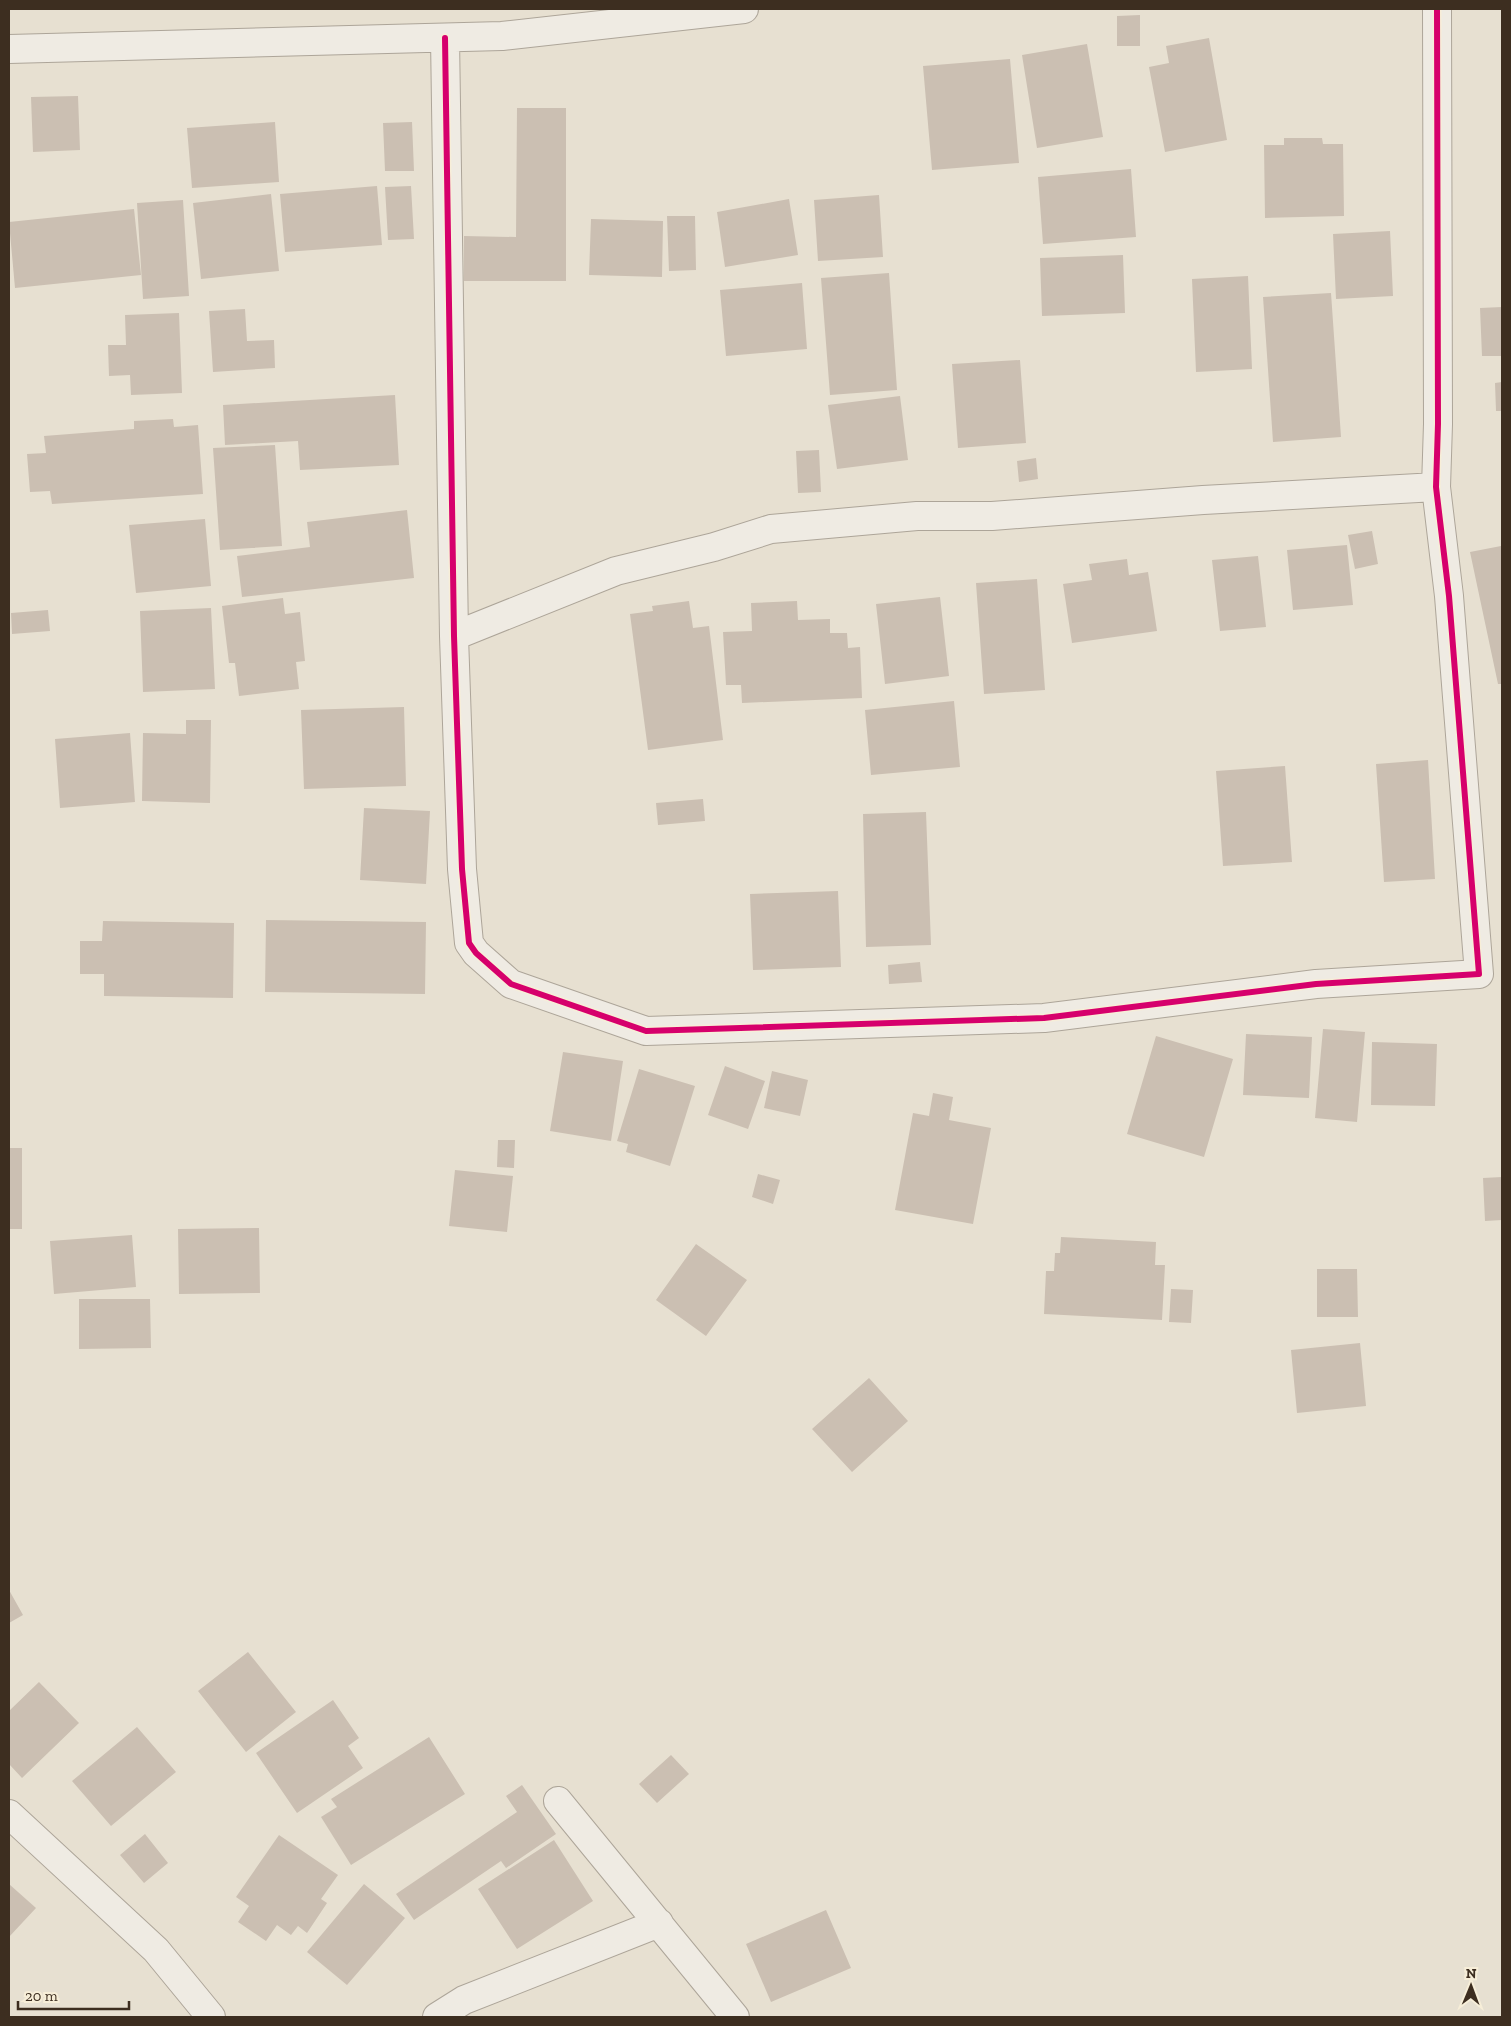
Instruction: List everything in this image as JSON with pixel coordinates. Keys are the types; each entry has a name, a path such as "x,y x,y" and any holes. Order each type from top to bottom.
{"street":[{"path":"9,49 502,36 744,9"},
{"path":"445,38 454,636 462,869 469,943 476,953 511,984 646,1031 1044,1018 1316,984 1479,974 1449,596 1436,487 1438,424 1437,9"},
{"path":"454,636 616,572 714,547 771,529 917,516 992,516 1203,500 1436,487"},
{"path":"558,1801 735,2017"},
{"path":"9,1814 156,1950 211,2017"},
{"path":"437,2017 464,2000 659,1924"}],"building":[{"path":"1140,15 1140,46 1117,46 1117,16"},
{"path":"1209,38 1227,140 1165,152 1149,67 1169,63 1166,46"},
{"path":"1087,44 1103,137 1037,148 1022,55"},
{"path":"1010,59 1019,163 932,170 923,66"},
{"path":"78,96 80,150 33,152 31,97"},
{"path":"517,108 566,108 566,281 464,281 464,236 516,237"},
{"path":"275,122 279,182 192,188 187,128"},
{"path":"412,122 414,171 385,171 383,123"},
{"path":"1284,138 1322,138 1323,144 1343,144 1344,216 1265,218 1264,145 1284,145"},
{"path":"1131,169 1136,237 1043,244 1038,177"},
{"path":"377,186 382,245 285,252 280,194"},
{"path":"411,186 414,239 388,240 385,187"},
{"path":"271,194 279,271 201,279 193,203"},
{"path":"879,195 883,257 818,261 814,200"},
{"path":"789,199 798,255 725,267 717,212"},
{"path":"183,200 189,296 143,299 137,203"},
{"path":"134,209 141,275 15,288 9,222"},
{"path":"667,216 695,216 696,270 669,271"},
{"path":"591,219 663,221 662,277 589,275"},
{"path":"1390,231 1393,296 1336,299 1333,234"},
{"path":"1123,255 1125,313 1042,316 1040,258"},
{"path":"889,273 897,390 830,395 821,278"},
{"path":"1248,276 1252,369 1196,372 1192,279"},
{"path":"802,283 807,349 726,356 720,290"},
{"path":"1331,293 1341,437 1273,442 1263,297"},
{"path":"1502,307 1502,356 1482,356 1480,308"},
{"path":"245,309 247,341 274,340 275,368 213,372 209,311"},
{"path":"179,313 182,393 131,395 130,375 109,376 108,345 126,345 125,315"},
{"path":"1020,360 1026,443 958,448 952,364"},
{"path":"1502,382 1502,411 1496,411 1495,383"},
{"path":"395,395 399,465 300,470 298,441 225,445 223,405"},
{"path":"900,396 908,460 837,469 828,405"},
{"path":"173,419 174,427 198,425 203,494 52,504 50,491 30,492 27,454 46,453 44,436 134,429 134,421"},
{"path":"275,445 282,546 220,550 213,448"},
{"path":"819,450 821,492 798,493 796,451"},
{"path":"1036,458 1038,479 1019,482 1017,461"},
{"path":"407,510 414,578 242,597 237,556 310,547 307,522"},
{"path":"205,519 211,586 136,593 129,525"},
{"path":"1372,531 1378,564 1355,569 1348,535"},
{"path":"1347,545 1353,605 1293,610 1287,550"},
{"path":"1501,546 1502,684 1498,684 1470,552"},
{"path":"1258,556 1266,627 1220,631 1212,560"},
{"path":"1127,559 1129,575 1148,572 1157,631 1072,643 1063,584 1092,580 1089,564"},
{"path":"1037,579 1045,690 984,694 976,583"},
{"path":"940,597 949,676 885,684 876,604"},
{"path":"283,598 285,614 300,612 305,661 296,662 299,689 239,696 235,663 229,663 222,606"},
{"path":"689,601 693,628 709,626 723,740 648,750 630,614 653,611 652,606"},
{"path":"797,601 798,620 830,619 830,633 847,633 848,648 860,647 862,698 742,703 741,685 726,685 723,632 752,631 751,603"},
{"path":"211,608 215,689 143,692 140,611"},
{"path":"48,610 50,631 12,634 11,613"},
{"path":"954,701 960,767 871,775 865,710"},
{"path":"404,707 406,786 304,789 301,710"},
{"path":"186,720 211,720 210,803 142,801 143,733 186,734"},
{"path":"130,733 135,802 60,808 55,739"},
{"path":"1428,760 1435,879 1384,882 1376,764"},
{"path":"1285,766 1292,862 1223,866 1216,771"},
{"path":"703,799 705,821 658,825 656,803"},
{"path":"364,808 430,811 426,884 360,880"},
{"path":"926,812 931,945 866,947 863,814"},
{"path":"838,891 841,967 753,970 750,894"},
{"path":"266,920 426,922 425,994 265,992"},
{"path":"103,921 234,923 233,998 104,996 104,974 80,974 80,941 102,941"},
{"path":"920,962 922,982 889,984 888,965"},
{"path":"1323,1029 1365,1032 1357,1122 1315,1118"},
{"path":"1246,1034 1312,1037 1309,1098 1243,1095"},
{"path":"1156,1036 1233,1059 1204,1157 1127,1134"},
{"path":"1372,1042 1437,1044 1435,1106 1371,1105"},
{"path":"563,1052 623,1061 611,1141 550,1131"},
{"path":"725,1066 765,1081 748,1129 708,1115"},
{"path":"639,1069 695,1086 670,1166 626,1152 628,1144 617,1141"},
{"path":"772,1071 808,1080 800,1116 764,1108"},
{"path":"933,1093 953,1097 949,1120 991,1128 973,1224 895,1210 913,1113 929,1116"},
{"path":"498,1140 515,1140 514,1168 497,1167"},
{"path":"9,1148 22,1148 22,1229 9,1229"},
{"path":"455,1170 513,1176 507,1232 449,1226"},
{"path":"758,1174 780,1180 773,1204 752,1197"},
{"path":"1502,1177 1502,1220 1485,1221 1483,1178"},
{"path":"259,1228 260,1293 179,1294 178,1229"},
{"path":"132,1235 136,1287 54,1294 50,1241"},
{"path":"1061,1237 1156,1242 1155,1265 1165,1265 1162,1320 1044,1314 1046,1271 1054,1271 1055,1253 1060,1253"},
{"path":"696,1244 747,1280 706,1336 656,1300"},
{"path":"1317,1269 1357,1269 1358,1317 1317,1317"},
{"path":"1171,1289 1193,1290 1191,1323 1169,1322"},
{"path":"79,1299 150,1299 151,1348 79,1349"},
{"path":"1360,1343 1366,1406 1297,1413 1291,1350"},
{"path":"869,1378 908,1421 852,1472 812,1429"},
{"path":"9,1590 23,1615 9,1623"},
{"path":"248,1652 296,1712 246,1752 198,1691"},
{"path":"39,1682 79,1723 22,1778 9,1764 9,1711"},
{"path":"333,1700 359,1738 348,1746 363,1768 297,1813 256,1753"},
{"path":"137,1727 176,1772 111,1826 72,1781"},
{"path":"429,1737 465,1794 351,1865 321,1817 337,1807 331,1799"},
{"path":"671,1755 689,1774 657,1803 639,1784"},
{"path":"522,1785 556,1834 506,1868 501,1861 414,1920 396,1894 517,1812 506,1796"},
{"path":"145,1834 168,1863 144,1883 120,1855"},
{"path":"279,1835 338,1875 321,1899 327,1903 307,1933 298,1926 291,1935 277,1925 266,1941 238,1922 249,1906 236,1897"},
{"path":"554,1840 593,1901 517,1949 478,1889"},
{"path":"9,1884 36,1908 9,1937"},
{"path":"364,1884 405,1918 347,1985 307,1952"},
{"path":"826,1910 851,1968 771,2002 746,1944"}],"cycle path":[{"path":"445,38 454,636 462,869 469,943 476,953 511,984 646,1031 1044,1018 1316,984 1479,974 1449,596 1436,487 1438,424 1437,9"}]}
